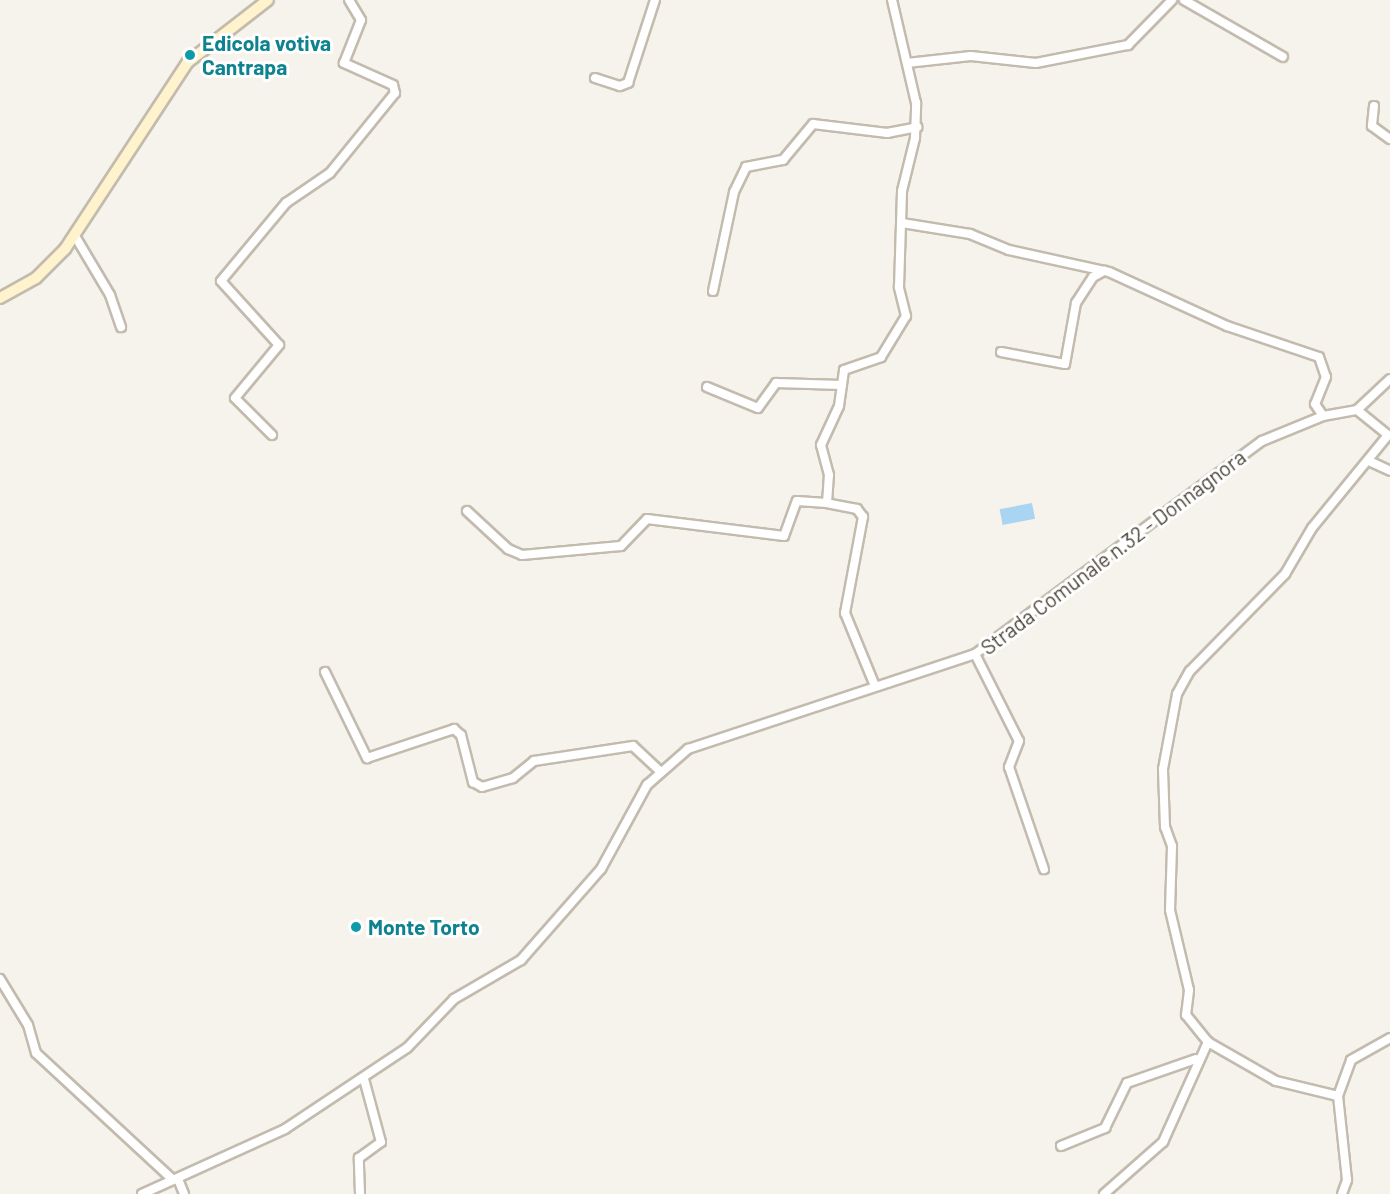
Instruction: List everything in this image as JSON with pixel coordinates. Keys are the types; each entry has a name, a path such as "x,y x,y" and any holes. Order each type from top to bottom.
{"main road":[{"path":"0,298 36,278 75,236 188,62 268,0"}],"street":[{"path":"272,435 235,398 279,345 221,282 286,203 330,173 395,93 393,85 344,63 361,20 349,0"},
{"path":"595,78 620,86 628,83 655,0"},
{"path":"827,503 829,475 821,445 839,406 848,366 881,357 906,316 899,287 902,223 905,171 916,128 907,63 892,0"},
{"path":"907,63 971,56 1036,63 1128,45 1172,0"},
{"path":"1184,0 1283,57"},
{"path":"1374,106 1372,126 1390,139"},
{"path":"713,291 734,192 746,167 783,160 813,124 887,133 916,128"},
{"path":"902,223 970,234 1009,250 1104,271 1227,326 1319,357 1326,377 1315,404 1323,416"},
{"path":"75,236 110,295 121,327"},
{"path":"1001,352 1065,364 1076,303 1093,277 1104,271"},
{"path":"1338,1096 1276,1081 1208,1042 1186,1015 1189,990 1170,910 1172,846 1165,827 1163,769 1177,694 1190,671 1285,574 1312,528 1369,461 1387,429 1357,410 1390,379"},
{"path":"708,387 758,408 776,383 842,385"},
{"name":"Strada Comunale n.32 - Donnagnora","path":"142,1194 267,1140 364,1079 430,1028 454,999 521,960 601,869 659,770 697,745 975,654 1262,441 1323,416 1357,410"},
{"path":"1369,461 1390,471"},
{"path":"467,511 508,549 522,555 621,546 647,519 784,536 797,501 827,503 856,509 863,517 845,613 875,686"},
{"path":"975,654 1019,741 1009,767 1044,869"},
{"path":"325,672 367,758 454,729 461,735 473,782 482,787 513,778 534,761 633,746 659,770"},
{"path":"0,979 28,1025 36,1053 176,1179 184,1194"},
{"path":"1342,1194 1347,1180 1338,1096 1351,1060 1390,1038"},
{"path":"1104,1194 1163,1142 1196,1059 1208,1042"},
{"path":"1061,1146 1105,1128 1127,1083 1196,1059"},
{"path":"360,1194 359,1158 381,1142 364,1079"}],"water":[{"path":"1032,503 1035,519 1003,525 1000,509"}],"place":[{"name":"Edicola votiva Cantrapa","path":"190,55"},
{"name":"Monte Torto","path":"356,927"}]}
